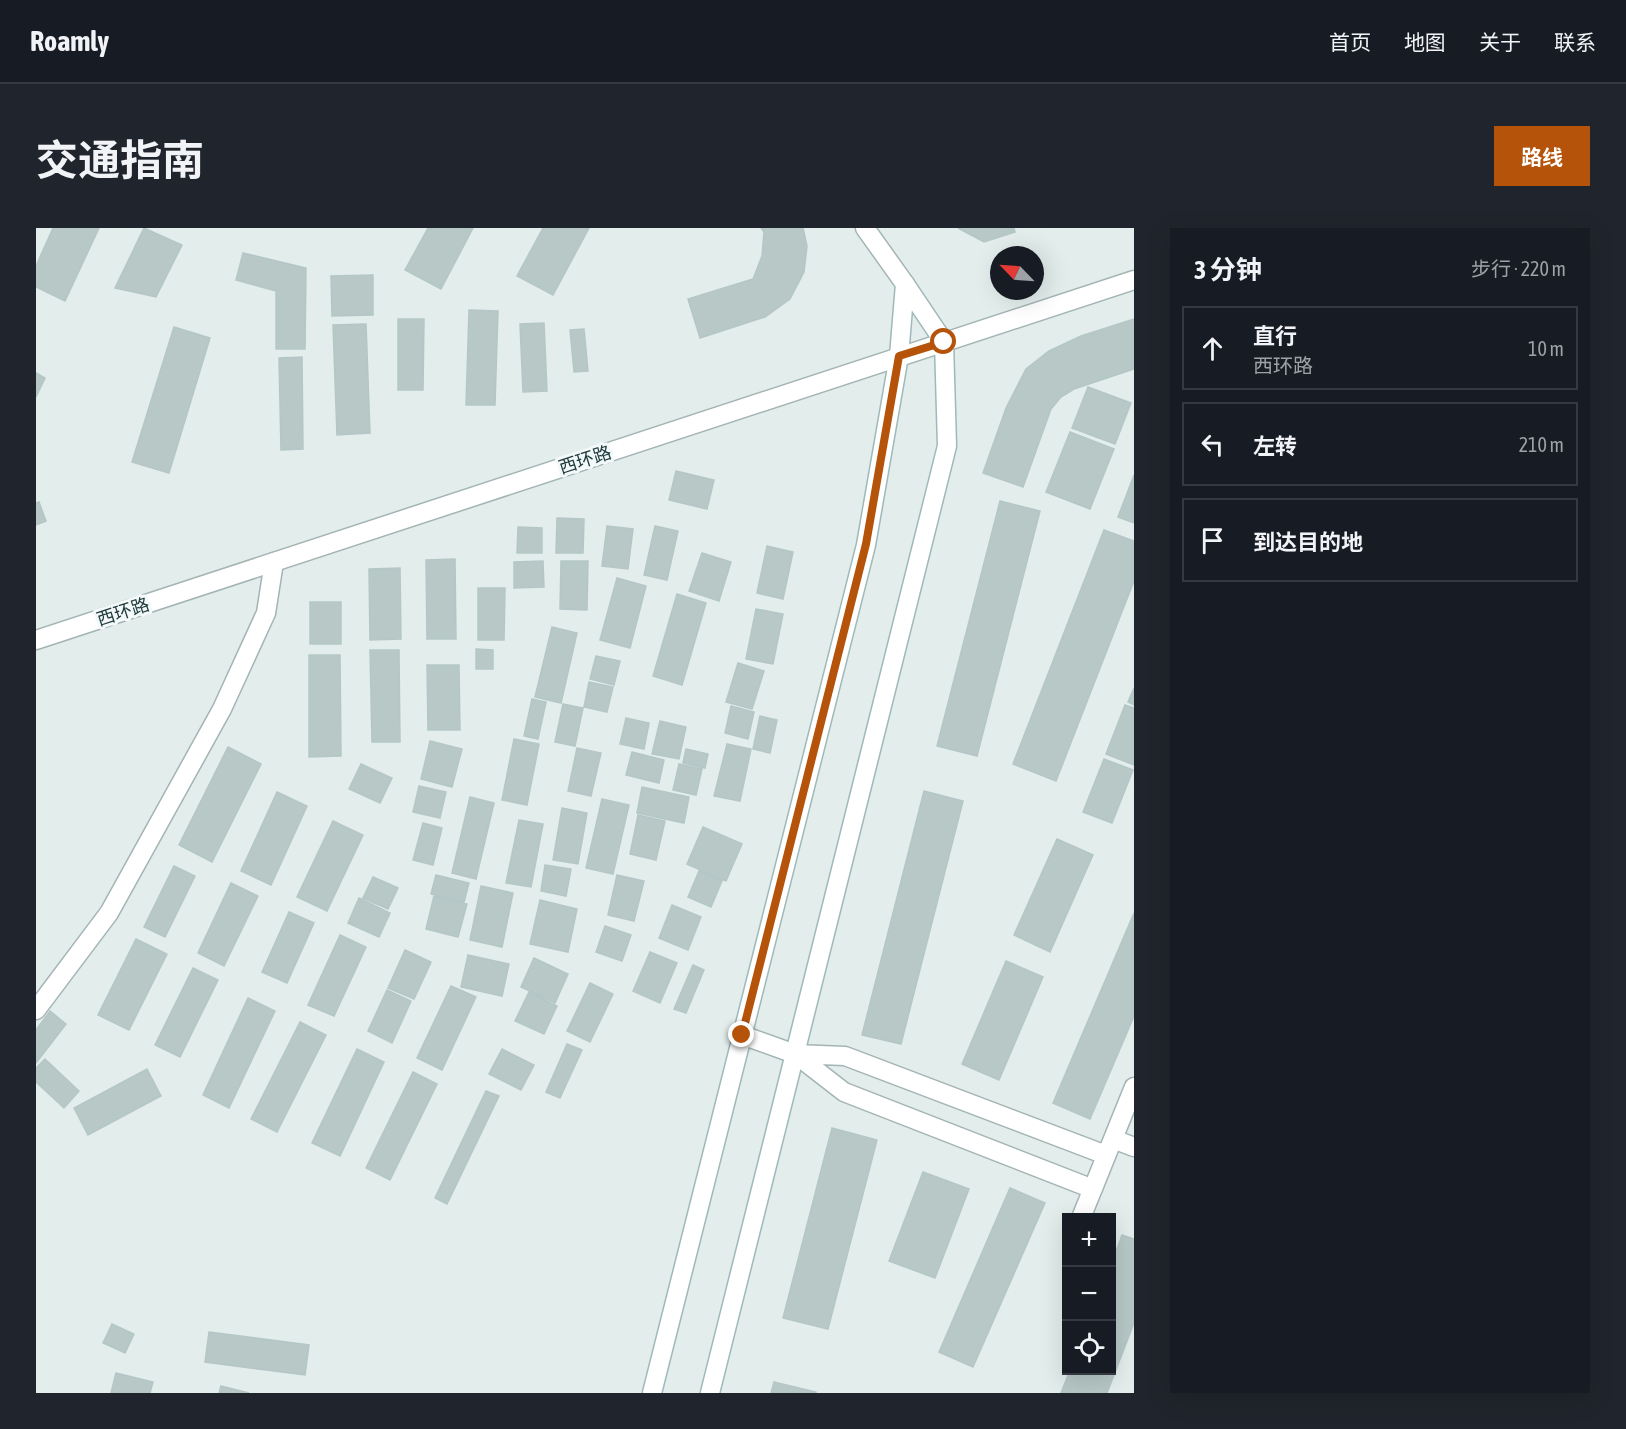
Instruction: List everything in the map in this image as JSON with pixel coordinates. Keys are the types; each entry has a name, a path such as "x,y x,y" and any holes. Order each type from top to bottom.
{"street":[{"path":"710,1393 947,446 944,342 865,228"},
{"name":"西环路","path":"36,640 1134,280"},
{"path":"652,1393 866,544 899,356 905,284"},
{"path":"36,1010 109,913 222,709 266,613 274,562"},
{"path":"742,1035 795,1054 845,1056 1109,1147 1134,1147"},
{"path":"795,1054 844,1092 1093,1189"},
{"path":"1083,1213 1134,1087"}],"building":[{"path":"53,228 99,228 65,301 36,287 36,266"},
{"path":"144,228 182,245 156,297 115,288"},
{"path":"428,228 473,228 441,289 405,270"},
{"path":"543,228 589,228 553,295 517,276"},
{"path":"761,228 803,228 807,246 804,272 790,299 765,317 700,338 688,299 753,279 762,256 764,232"},
{"path":"958,228 1014,228 1015,232 984,242"},
{"path":"243,253 306,268 305,349 276,349 276,291 236,280"},
{"path":"373,275 373,315 332,316 331,276"},
{"path":"469,310 498,311 495,405 466,405"},
{"path":"398,319 424,319 423,390 398,390"},
{"path":"1134,319 1134,369 1074,389 1061,397 1051,409 1023,487 983,473 1006,408 1026,369 1049,351 1081,336"},
{"path":"544,323 547,391 523,392 520,324"},
{"path":"366,324 370,433 337,435 333,325"},
{"path":"174,327 210,338 169,473 132,462"},
{"path":"584,329 588,371 574,372 570,330"},
{"path":"302,357 303,449 281,450 279,358"},
{"path":"36,373 45,378 36,397"},
{"path":"1088,387 1131,403 1115,444 1072,428"},
{"path":"1070,432 1114,449 1090,509 1046,492"},
{"path":"676,471 714,480 707,509 669,500"},
{"path":"1134,475 1134,523 1118,517"},
{"path":"1000,501 1040,511 977,756 937,746"},
{"path":"39,502 46,521 36,525 36,503"},
{"path":"557,518 584,519 583,553 556,553"},
{"path":"607,526 633,529 628,569 602,566"},
{"path":"655,526 678,531 667,580 644,575"},
{"path":"518,527 542,528 542,553 517,553"},
{"path":"1104,530 1134,541 1134,581 1056,781 1013,764"},
{"path":"767,546 793,552 783,599 757,593"},
{"path":"702,553 731,562 719,601 689,591"},
{"path":"455,559 456,639 427,639 426,560"},
{"path":"543,561 544,587 514,588 514,562"},
{"path":"561,561 588,561 587,610 560,609"},
{"path":"400,568 401,639 370,640 369,569"},
{"path":"617,578 646,586 630,648 600,640"},
{"path":"478,588 505,588 504,640 478,640"},
{"path":"677,594 706,603 682,685 653,676"},
{"path":"310,602 341,602 341,644 310,644"},
{"path":"756,609 783,614 773,664 746,659"},
{"path":"552,627 577,633 561,703 535,697"},
{"path":"476,649 493,650 493,669 476,669"},
{"path":"370,650 399,650 400,742 372,742"},
{"path":"309,655 340,655 341,756 309,757"},
{"path":"596,656 620,661 614,685 590,679"},
{"path":"738,663 764,671 752,709 726,702"},
{"path":"427,665 459,665 460,730 428,730"},
{"path":"589,682 613,687 607,712 584,707"},
{"path":"1134,688 1134,705 1128,702"},
{"path":"532,699 546,702 538,739 524,736"},
{"path":"563,704 583,708 575,746 555,742"},
{"path":"1125,705 1134,708 1134,765 1106,754"},
{"path":"731,706 754,712 748,739 725,733"},
{"path":"760,716 777,720 770,753 753,749"},
{"path":"626,718 649,723 644,749 620,744"},
{"path":"660,721 686,727 679,759 652,754"},
{"path":"514,739 539,744 527,805 502,800"},
{"path":"430,741 462,749 452,787 421,779"},
{"path":"727,744 751,749 740,801 714,796"},
{"path":"228,747 261,764 212,862 179,845"},
{"path":"577,748 601,753 591,796 568,791"},
{"path":"686,749 708,754 705,768 683,763"},
{"path":"632,752 664,760 659,783 626,775"},
{"path":"1104,759 1133,770 1112,823 1083,812"},
{"path":"361,764 392,778 380,803 349,789"},
{"path":"679,764 702,769 696,795 673,790"},
{"path":"419,786 446,792 440,818 413,812"},
{"path":"642,787 689,797 684,823 637,813"},
{"path":"924,791 963,801 901,1044 862,1035"},
{"path":"277,792 307,806 271,885 241,871"},
{"path":"470,797 494,803 476,879 452,873"},
{"path":"602,799 629,805 613,874 586,868"},
{"path":"562,808 587,813 578,864 553,860"},
{"path":"638,815 665,821 656,860 630,854"},
{"path":"519,820 543,824 531,887 506,883"},
{"path":"333,821 363,835 327,911 297,897"},
{"path":"423,823 442,828 433,865 413,860"},
{"path":"703,827 742,844 726,881 687,864"},
{"path":"1057,839 1093,855 1050,952 1014,935"},
{"path":"545,865 571,869 566,896 541,891"},
{"path":"174,866 195,876 165,937 144,927"},
{"path":"699,871 722,881 711,907 688,897"},
{"path":"436,875 469,883 464,902 431,894"},
{"path":"617,875 644,881 634,921 608,915"},
{"path":"373,877 398,888 388,909 363,898"},
{"path":"231,883 258,896 224,966 198,953"},
{"path":"481,886 513,893 502,947 470,940"},
{"path":"434,896 467,904 458,937 426,929"},
{"path":"359,898 390,913 379,937 348,923"},
{"path":"540,900 577,909 568,952 530,944"},
{"path":"672,905 701,917 688,950 659,938"},
{"path":"289,912 314,923 287,983 262,972"},
{"path":"1134,913 1134,1016 1090,1119 1053,1103"},
{"path":"605,926 631,935 622,961 596,952"},
{"path":"340,935 366,947 334,1016 308,1005"},
{"path":"136,939 167,954 129,1030 98,1015"},
{"path":"405,950 431,962 414,999 388,988"},
{"path":"650,952 677,963 660,1003 633,991"},
{"path":"468,955 509,964 502,996 461,987"},
{"path":"534,958 568,974 555,1003 521,987"},
{"path":"1006,961 1043,977 999,1080 962,1064"},
{"path":"693,965 704,970 686,1013 674,1009"},
{"path":"193,968 218,980 180,1057 155,1045"},
{"path":"590,983 613,994 590,1042 567,1031"},
{"path":"451,986 476,997 442,1070 417,1058"},
{"path":"387,990 411,1001 392,1043 368,1031"},
{"path":"529,992 557,1006 544,1034 515,1021"},
{"path":"248,998 275,1011 229,1108 203,1095"},
{"path":"50,1011 66,1024 36,1063 36,1030"},
{"path":"300,1022 326,1035 277,1132 251,1119"},
{"path":"567,1044 582,1050 560,1098 546,1092"},
{"path":"357,1049 384,1062 340,1156 312,1143"},
{"path":"502,1049 534,1065 521,1090 489,1074"},
{"path":"45,1059 79,1091 64,1108 36,1082 36,1068"},
{"path":"147,1069 161,1096 88,1135 74,1108"},
{"path":"413,1072 437,1084 390,1180 366,1168"},
{"path":"486,1091 499,1096 447,1204 435,1198"},
{"path":"832,1128 877,1140 828,1329 783,1318"},
{"path":"923,1172 969,1189 935,1278 889,1261"},
{"path":"1010,1188 1045,1203 973,1367 939,1352"},
{"path":"1122,1235 1134,1239 1134,1323 1116,1370 1116,1267 1116,1252"},
{"path":"112,1324 134,1334 125,1353 103,1343"},
{"path":"209,1332 309,1345 305,1375 205,1362"},
{"path":"116,1373 153,1382 150,1393 111,1393"},
{"path":"1068,1375 1114,1375 1107,1393 1061,1393"},
{"path":"774,1382 816,1392 816,1393 771,1393"},
{"path":"221,1386 249,1393 219,1393"}],"route":[{"path":"742,1035 866,544 899,356 944,342"}]}
